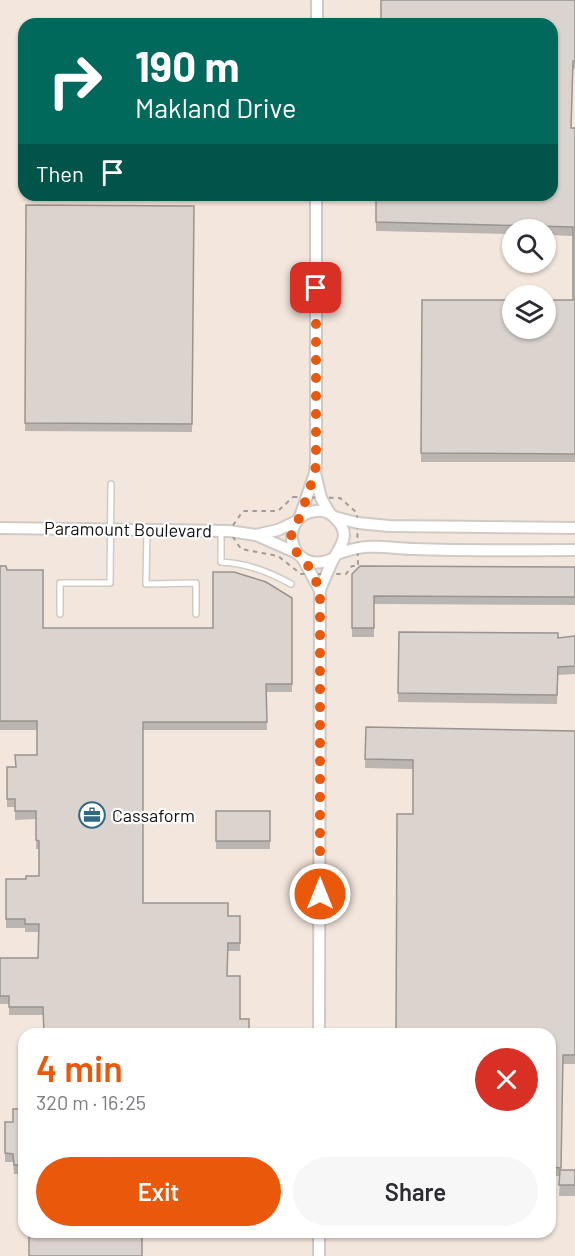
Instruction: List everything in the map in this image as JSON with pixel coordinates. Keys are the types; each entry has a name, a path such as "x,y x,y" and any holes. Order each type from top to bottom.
{"street":[{"path":"317,0 317,18"},
{"path":"316,201 315,473 321,498 340,523 344,539 320,590 319,1028"},
{"path":"315,473 291,537 320,590"},
{"path":"299,519 314,511 358,523 389,526 575,528"},
{"name":"Paramount Boulevard","path":"256,535 278,530 299,519"},
{"name":"Paramount Boulevard","path":"0,528 221,530 256,535 299,555"},
{"path":"299,555 318,563 358,548 384,546 413,549 575,550"},
{"path":"319,1238 319,1256"}],"lane":[{"path":"60,614 60,583 110,583 111,484"},
{"path":"147,530 146,584 196,583 196,614"},
{"path":"221,530 221,562 240,562 273,574 291,584"}],"shaded area":[{"path":"0,0 575,0 575,1256 0,1256"}],"building":[{"path":"381,0 575,0 575,61 573,61 571,128 575,128 575,454 421,453 422,300 502,300 502,339 556,339 556,300 573,300 573,227 556,227 556,219 502,219 502,225 376,222 376,201 558,201 558,18 381,18"},
{"path":"26,205 194,206 192,424 25,423"},
{"path":"0,566 6,566 7,570 43,570 43,628 213,628 213,572 234,572 266,582 292,598 292,684 266,684 267,722 143,722 143,903 228,903 228,916 240,916 240,943 228,943 227,976 240,976 240,1019 249,1019 249,1028 44,1028 43,1007 9,1007 9,996 0,996 0,958 38,958 39,924 25,924 25,919 6,919 6,879 26,879 26,876 39,876 39,841 36,840 36,811 15,811 15,799 7,799 7,767 16,767 15,755 37,755 37,721 0,721"},
{"path":"360,566 575,567 575,597 374,596 374,628 352,628 352,574"},
{"path":"399,632 558,633 558,638 575,636 575,666 558,667 557,695 398,693"},
{"path":"366,727 575,731 575,1055 563,1055 561,1168 556,1168 556,1028 396,1028 397,814 413,814 413,760 365,759"},
{"path":"216,811 270,811 270,841 216,841"},
{"path":"13,1109 18,1109 18,1165 14,1165 13,1154 5,1153 5,1122 13,1122"},
{"path":"560,1170 575,1170 575,1185 559,1185"},
{"path":"29,1238 142,1238 142,1256 29,1256"}],"place":[{"name":"Cassaform","path":"92,815"}],"route":[{"path":"316,288 315,473 291,537 297,553 310,568 320,590 320,894"}]}
